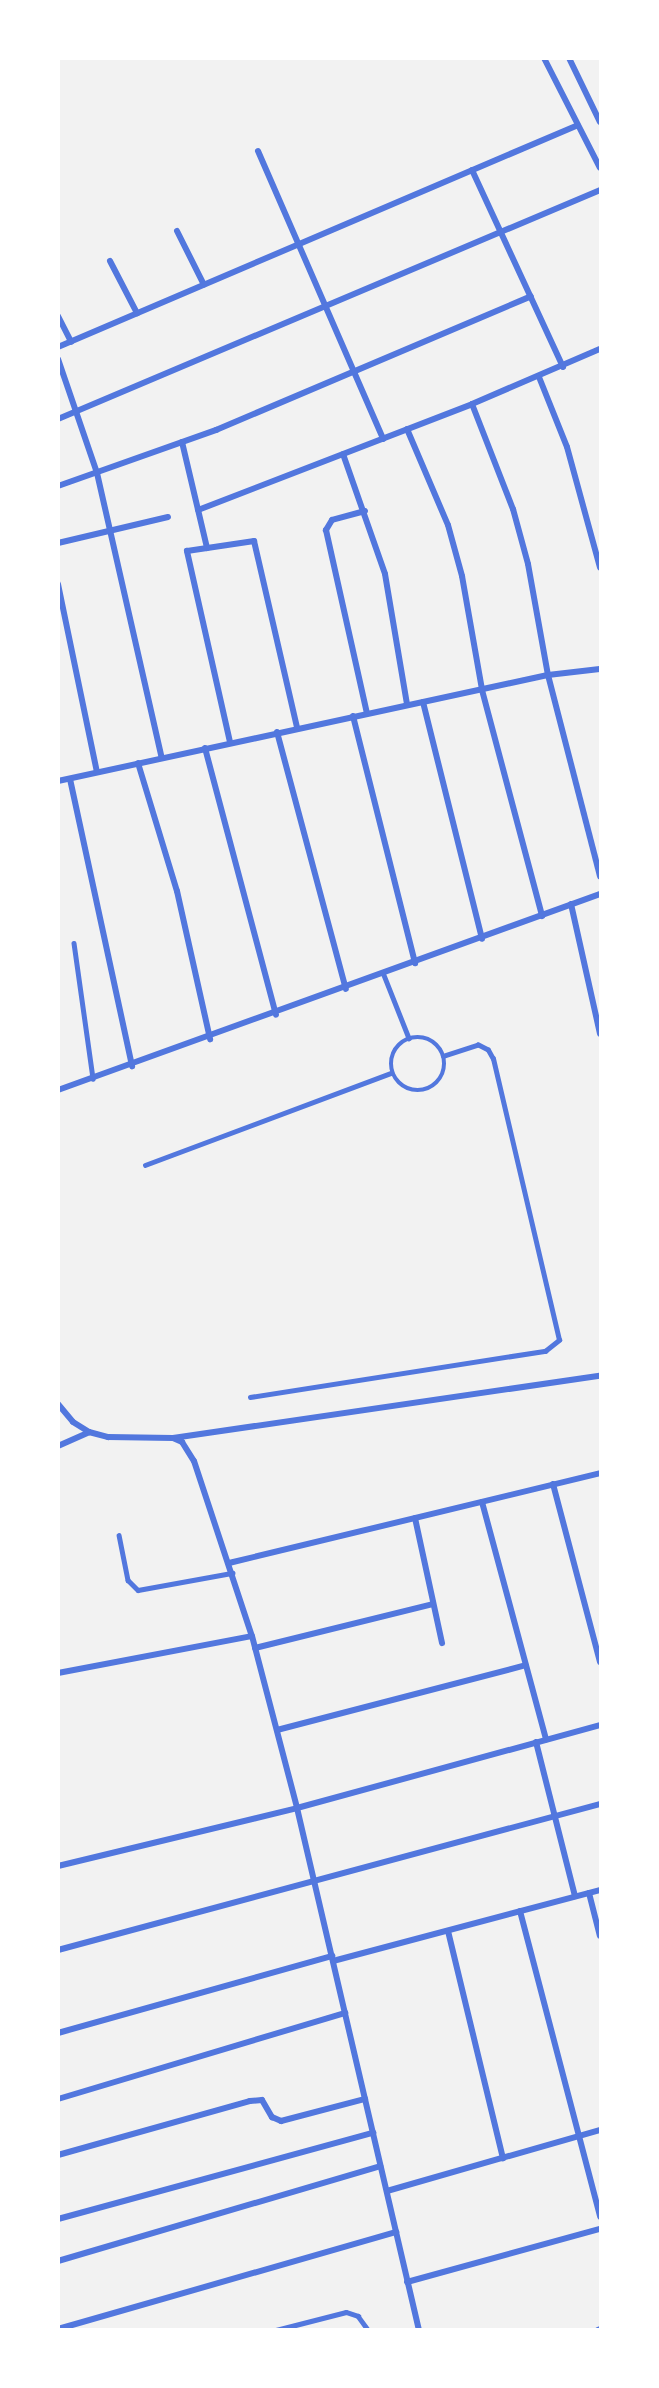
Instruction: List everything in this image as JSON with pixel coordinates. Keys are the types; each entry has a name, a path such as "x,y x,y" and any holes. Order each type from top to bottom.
{"street":[{"path":"544,58 600,168"},
{"path":"569,58 600,122"},
{"path":"58,347 578,125"},
{"path":"258,151 383,439"},
{"path":"472,170 563,367"},
{"path":"58,419 600,190"},
{"path":"177,231 204,285"},
{"path":"110,261 137,314"},
{"path":"58,486 182,442 531,296"},
{"path":"58,316 70,342"},
{"path":"198,510 472,404 563,367 600,349"},
{"path":"58,358 78,411 97,473 162,758"},
{"path":"539,377 567,447 600,568"},
{"path":"472,404 513,509 528,564 548,675 600,876"},
{"path":"407,429 448,525 462,576 482,690 542,916"},
{"path":"182,442 207,548"},
{"path":"343,454 365,511 394,617 407,705"},
{"path":"365,511 332,520 326,530 366,713"},
{"path":"58,543 168,517"},
{"path":"230,742 187,551 249,540 257,545 297,727"},
{"path":"58,584 97,772"},
{"path":"58,781 297,727 548,675 600,669"},
{"path":"423,702 482,939"},
{"path":"353,716 415,963"},
{"path":"277,732 346,989"},
{"path":"205,748 276,1015"},
{"path":"138,763 177,891 210,1039"},
{"path":"70,778 132,1066"},
{"path":"58,1090 210,1039 600,894"},
{"path":"571,904 600,1034"},
{"path":"58,1404 73,1422 89,1432 108,1437 173,1438 600,1376"},
{"path":"58,1446 89,1432"},
{"path":"173,1438 182,1442 194,1461 252,1636 297,1808 418,2330"},
{"path":"229,1563 600,1473"},
{"path":"552,1484 600,1662"},
{"path":"482,1502 546,1740"},
{"path":"415,1518 442,1643"},
{"path":"255,1648 433,1604"},
{"path":"58,1673 252,1636"},
{"path":"277,1730 526,1665"},
{"path":"58,1866 297,1808 600,1725"},
{"path":"536,1742 575,1896"},
{"path":"58,1950 600,1804"},
{"path":"58,2033 600,1890"},
{"path":"589,1893 600,1936"},
{"path":"520,1911 600,2217"},
{"path":"448,1931 503,2158"},
{"path":"58,2098 345,2013"},
{"path":"58,2155 250,2101 262,2100 272,2117 281,2121 365,2099"},
{"path":"387,2191 600,2130"},
{"path":"58,2219 373,2133"},
{"path":"58,2261 380,2166"},
{"path":"408,2282 600,2229"},
{"path":"58,2329 396,2232"}],"lane":[{"path":"74,944 93,1079"},
{"path":"384,975 409,1038"},
{"path":"391,1073 395,1048 409,1038 426,1038 444,1056"},
{"path":"250,1397 546,1351 559,1340 493,1059 488,1050 478,1046 444,1056"},
{"path":"391,1073 409,1091 426,1091 440,1081 444,1056"},
{"path":"145,1165 391,1073"},
{"path":"119,1535 128,1580 138,1590 232,1573"},
{"path":"276,2330 346,2312 358,2316 368,2330"}]}
